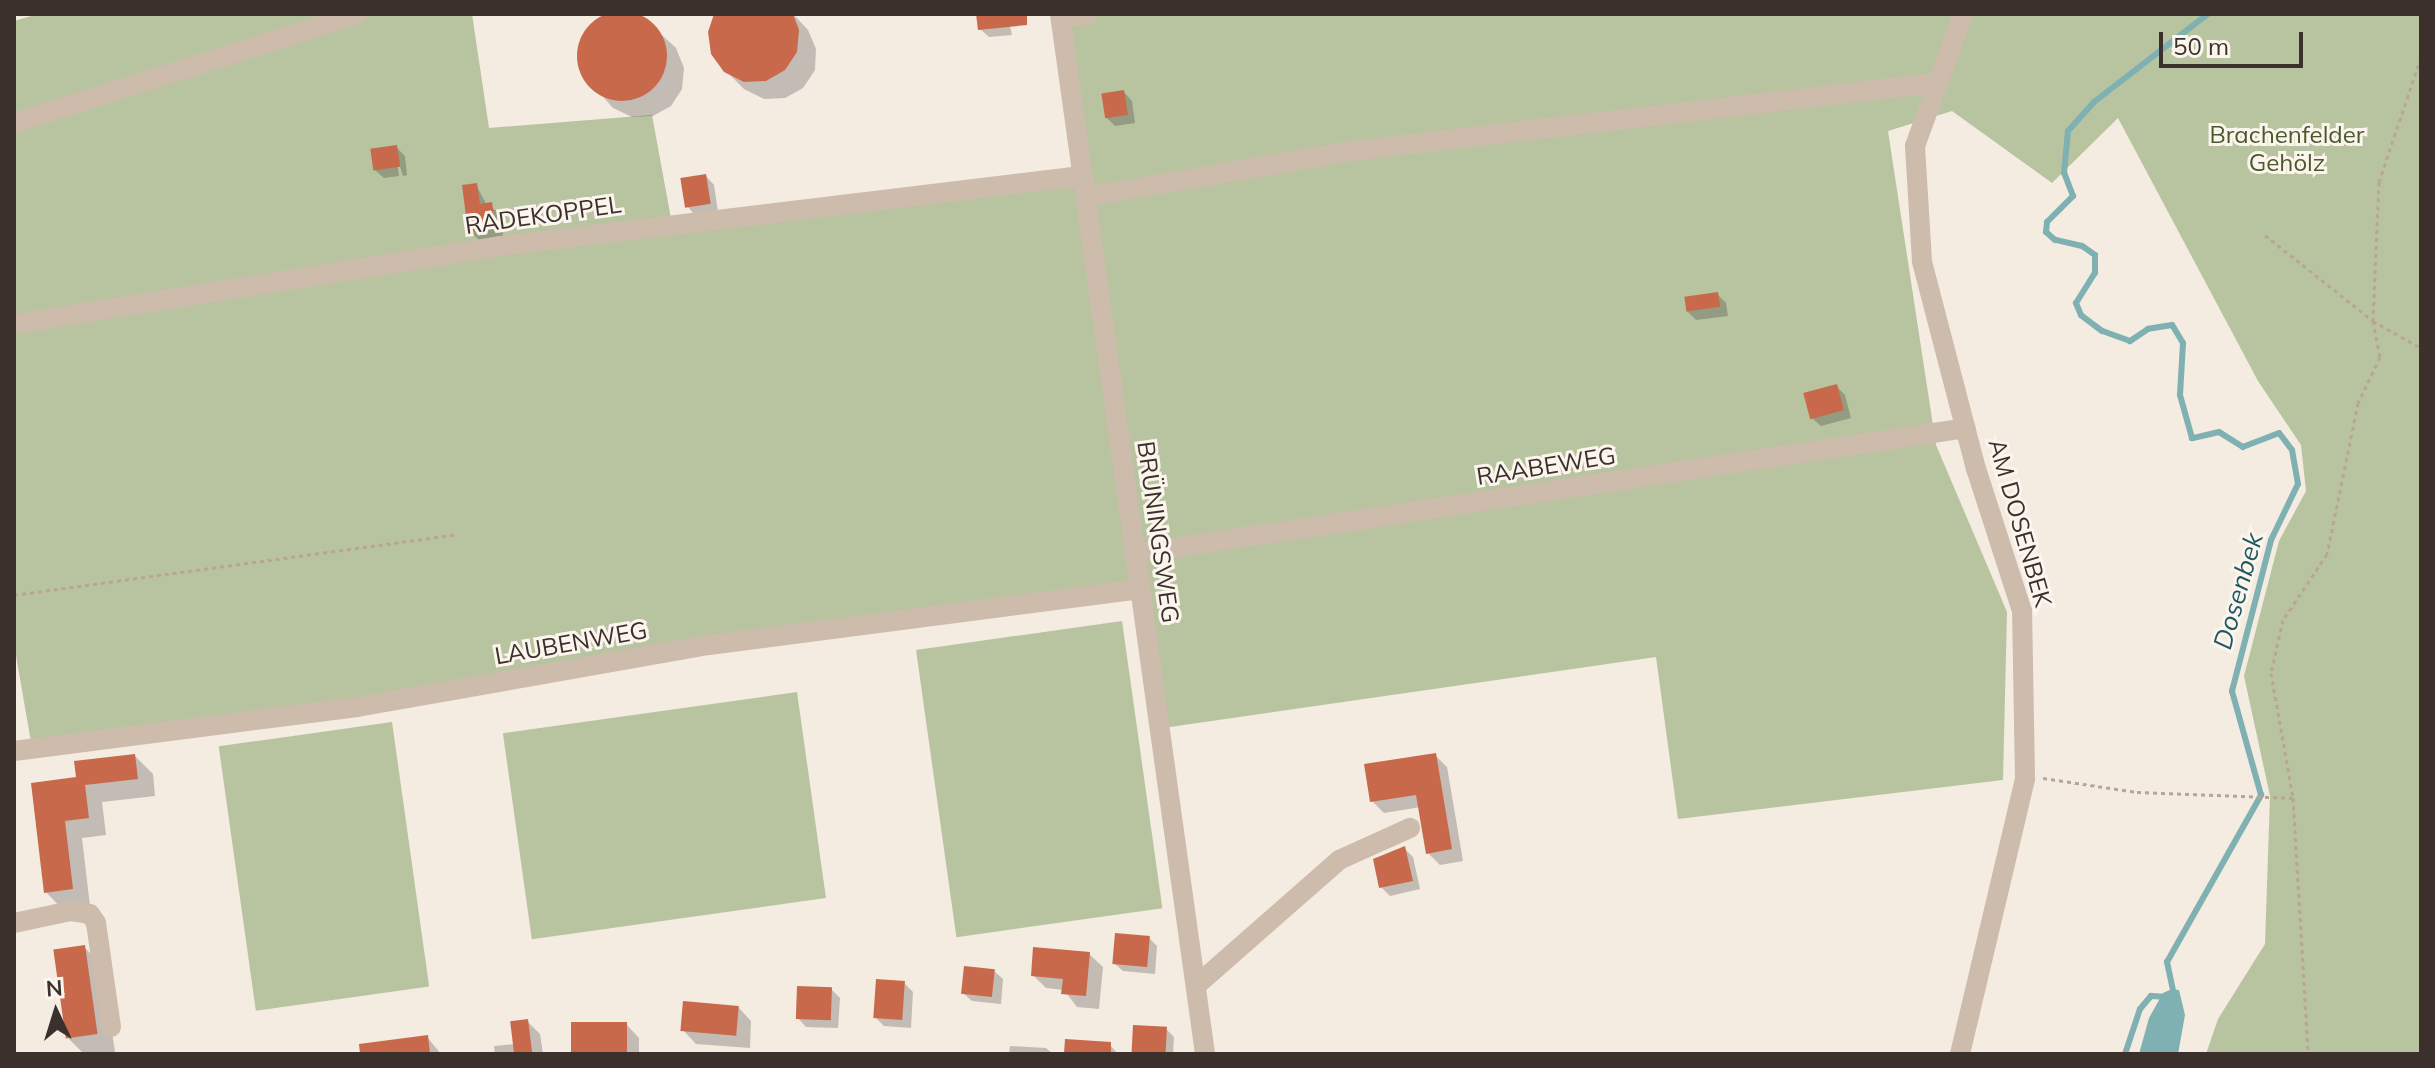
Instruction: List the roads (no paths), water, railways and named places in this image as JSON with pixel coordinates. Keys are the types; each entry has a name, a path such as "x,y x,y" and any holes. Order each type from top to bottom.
{"street":[{"path":"14,123 357,14"},
{"path":"1061,16 1089,14"},
{"name":"AM DOSENBEK","path":"1960,1054 2025,779 2022,611 1966,428 1922,261 1915,146 1934,83 1963,14"},
{"name":"BRÜNINGSWEG","path":"1061,16 1133,554 1198,984 1205,1054"},
{"path":"1085,197 1351,151 1934,83"},
{"name":"RADEKOPPEL","path":"14,324 500,246 1082,176"},
{"name":"RAABEWEG","path":"1133,554 1966,428"},
{"name":"LAUBENWEG","path":"14,751 357,707 709,645 1138,589"},
{"path":"1198,984 1339,860 1410,828"},
{"path":"14,923 71,911 90,914 96,923 111,1027"}],"water":[{"path":"2179,990 2185,1015 2178,1054 2139,1054 2149,1018 2163,993"}],"waterway":[{"name":"Dosenbek","path":"2174,995 2167,962 2261,795 2232,691 2271,540 2298,484 2292,450 2279,433 2243,447 2219,432 2192,438 2180,395 2183,343 2172,325 2148,329 2130,341 2102,331 2081,315 2076,303 2095,273 2095,255 2082,246 2055,240 2046,232 2047,222 2073,196 2064,173 2068,131 2094,102 2208,14"},
{"name":"Dosenbek","path":"2125,1054 2140,1009 2151,996 2169,997"}],"park label":[{"name":"Brachenfelder Gehölz","path":"2287,149"}]}
